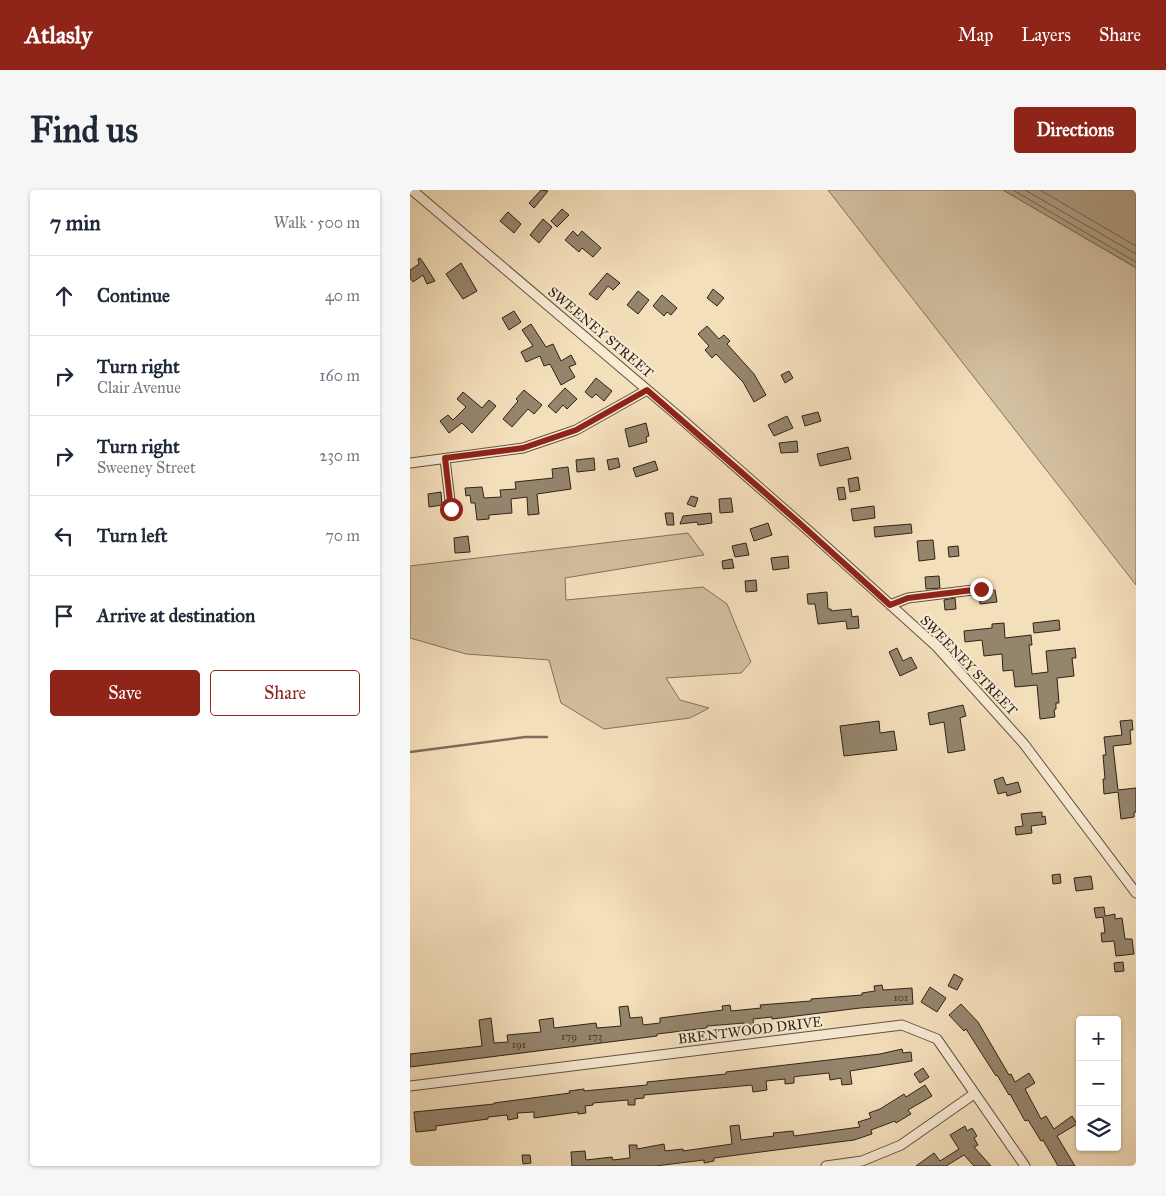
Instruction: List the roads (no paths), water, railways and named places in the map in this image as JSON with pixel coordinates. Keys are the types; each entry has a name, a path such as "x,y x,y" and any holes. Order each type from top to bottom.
{"street":[{"name":"SWEENEY STREET","path":"412,190 647,390 796,520 937,647 1024,744 1136,893"},
{"path":"410,463 523,448 576,430 647,390"},
{"path":"445,458 451,509"},
{"path":"890,605 908,598 981,589"},
{"name":"BRENTWOOD DRIVE","path":"410,1086 902,1025 937,1039 1025,1166"},
{"path":"826,1166 862,1161 901,1145 974,1094"}],"water":[{"path":"1003,190 1136,190 1136,268 1132,265"}],"waterway":[{"path":"410,752 525,737 547,737"}]}
